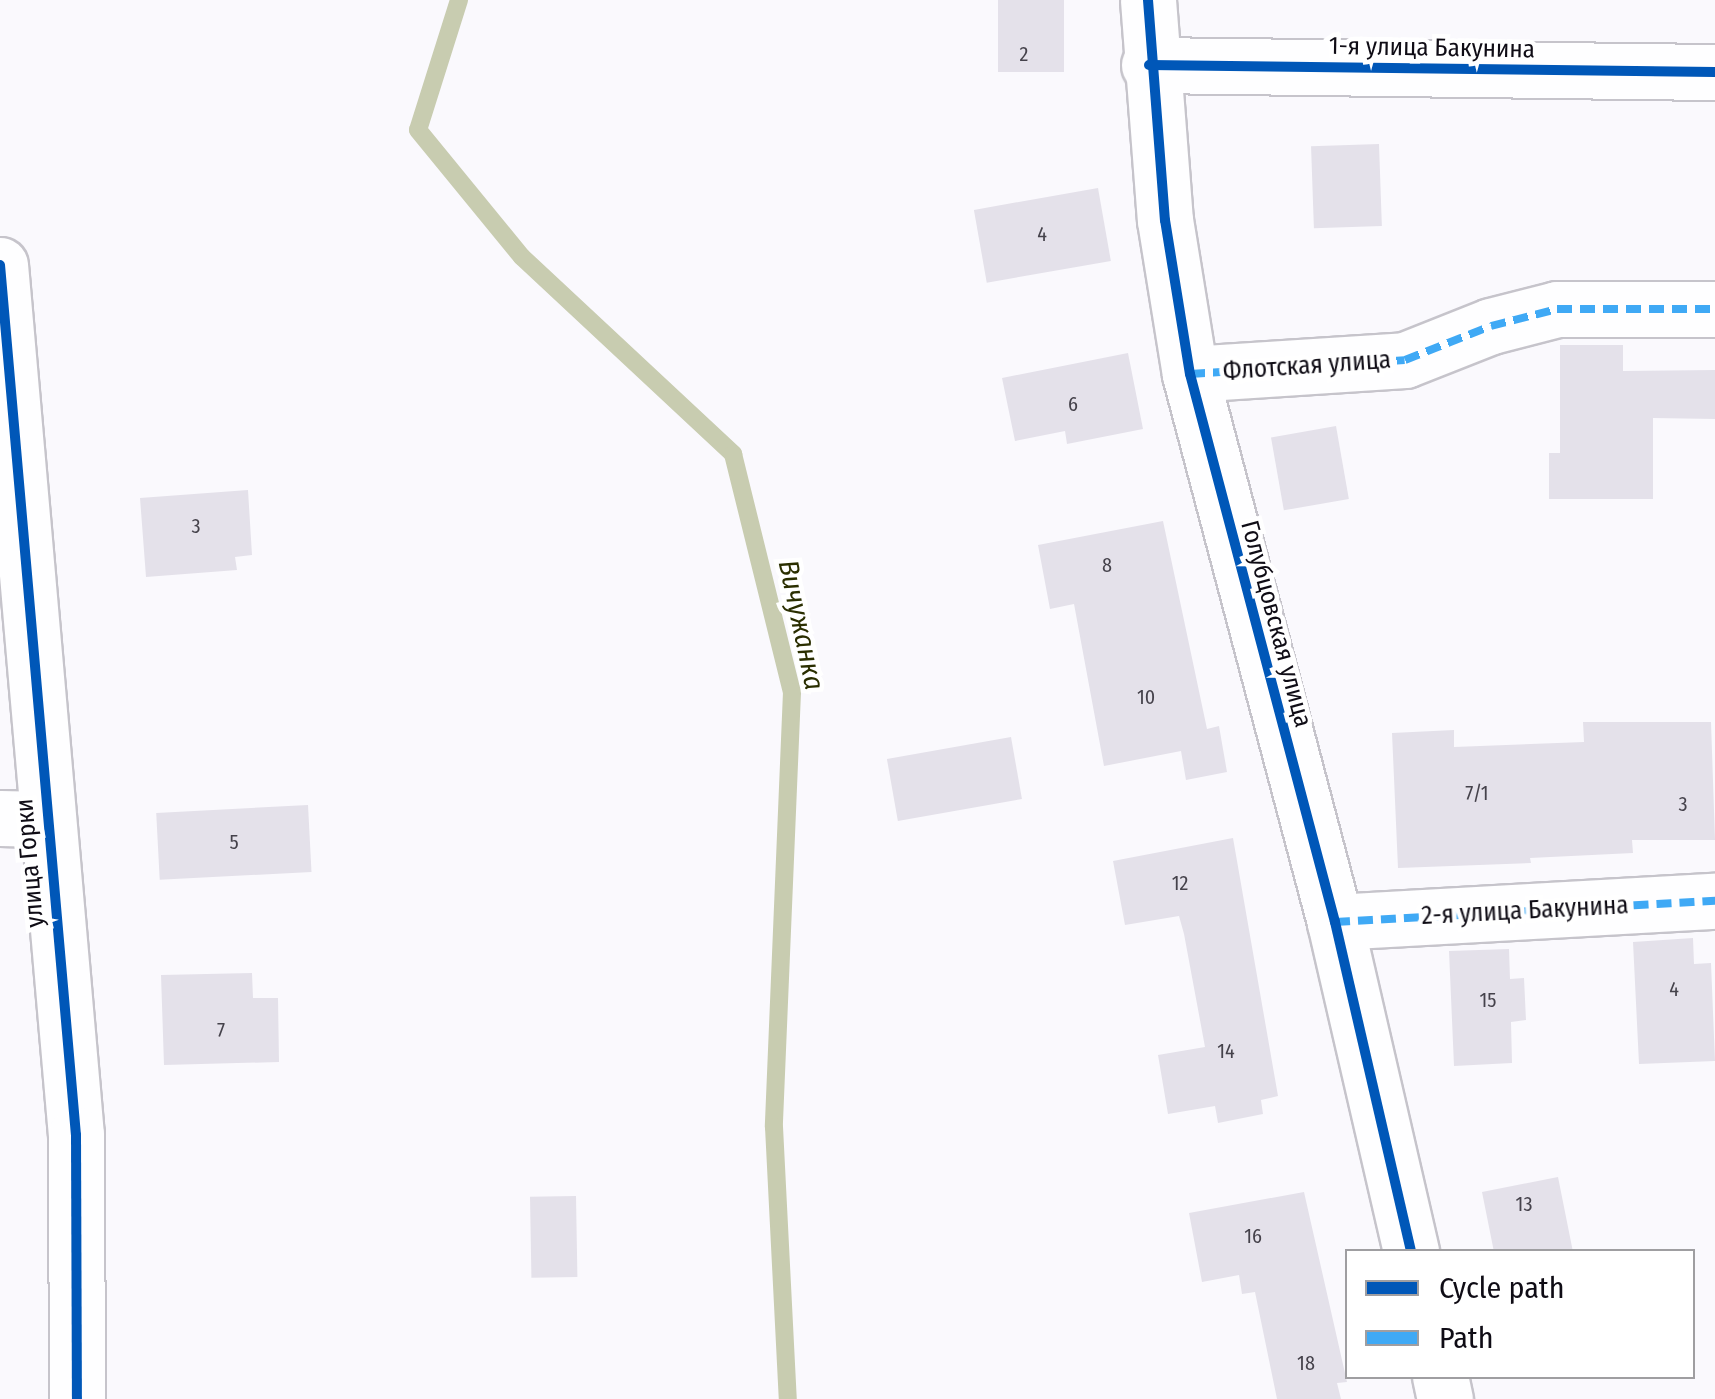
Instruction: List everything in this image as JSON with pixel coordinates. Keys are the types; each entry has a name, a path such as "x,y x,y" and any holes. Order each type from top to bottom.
{"street":[{"name":"Голубцовская улица","path":"1148,0 1149,65 1190,374 1335,922 1410,1249"},
{"name":"1-я улица Бакунина","path":"1149,65 1715,72"},
{"name":"улица Горки","path":"0,265 23,819 76,1135 77,1399"},
{"name":"Флотская улица","path":"1190,374 1405,360 1557,309 1715,310"},
{"name":"2-я улица Бакунина","path":"1335,922 1715,901"}],"building":[{"path":"998,0 1064,0 1064,72 998,72"},
{"path":"1379,144 1382,226 1314,228 1311,146"},
{"path":"1098,188 1111,261 987,283 974,210"},
{"path":"1560,345 1623,345 1623,371 1715,370 1715,419 1653,418 1653,499 1549,499 1549,453 1560,453"},
{"path":"1128,353 1143,429 1067,444 1065,431 1015,441 1002,378"},
{"path":"1336,426 1349,499 1284,510 1271,437"},
{"path":"248,490 252,555 235,557 237,570 146,577 140,498"},
{"path":"1163,521 1207,729 1219,726 1227,772 1186,780 1181,751 1104,766 1074,604 1050,609 1038,545"},
{"path":"1583,722 1711,722 1715,840 1632,840 1633,853 1530,858 1531,863 1398,868 1392,733 1454,730 1454,747 1584,742"},
{"path":"1011,737 1022,799 898,821 887,759"},
{"path":"308,805 312,872 160,880 156,813"},
{"path":"1233,838 1278,1096 1261,1100 1263,1114 1218,1123 1215,1106 1168,1114 1158,1055 1205,1047 1184,934 1179,916 1125,925 1113,861"},
{"path":"1693,938 1694,964 1711,963 1715,1061 1639,1064 1633,942"},
{"path":"1509,949 1510,979 1524,978 1526,1020 1511,1022 1512,1063 1454,1066 1449,951"},
{"path":"252,973 253,998 278,998 279,1062 164,1065 161,975"},
{"path":"1558,1177 1572,1249 1493,1249 1482,1192"},
{"path":"1304,1192 1347,1382 1337,1383 1341,1399 1277,1399 1255,1292 1242,1294 1239,1275 1202,1282 1189,1213"},
{"path":"576,1196 577,1277 531,1278 530,1197"}],"waterway":[{"name":"Вичужанка","path":"459,0 418,130 522,257 733,454 792,692 774,1127 788,1399"}],"marked path":[{"path":"1190,374 1405,360 1491,326 1557,309 1715,309"},
{"path":"1335,922 1715,901"}],"cycle path":[{"path":"1148,0 1165,220 1190,374 1335,922 1410,1249"},
{"path":"1149,65 1715,72"},
{"path":"0,265 76,1135 77,1399"}]}
